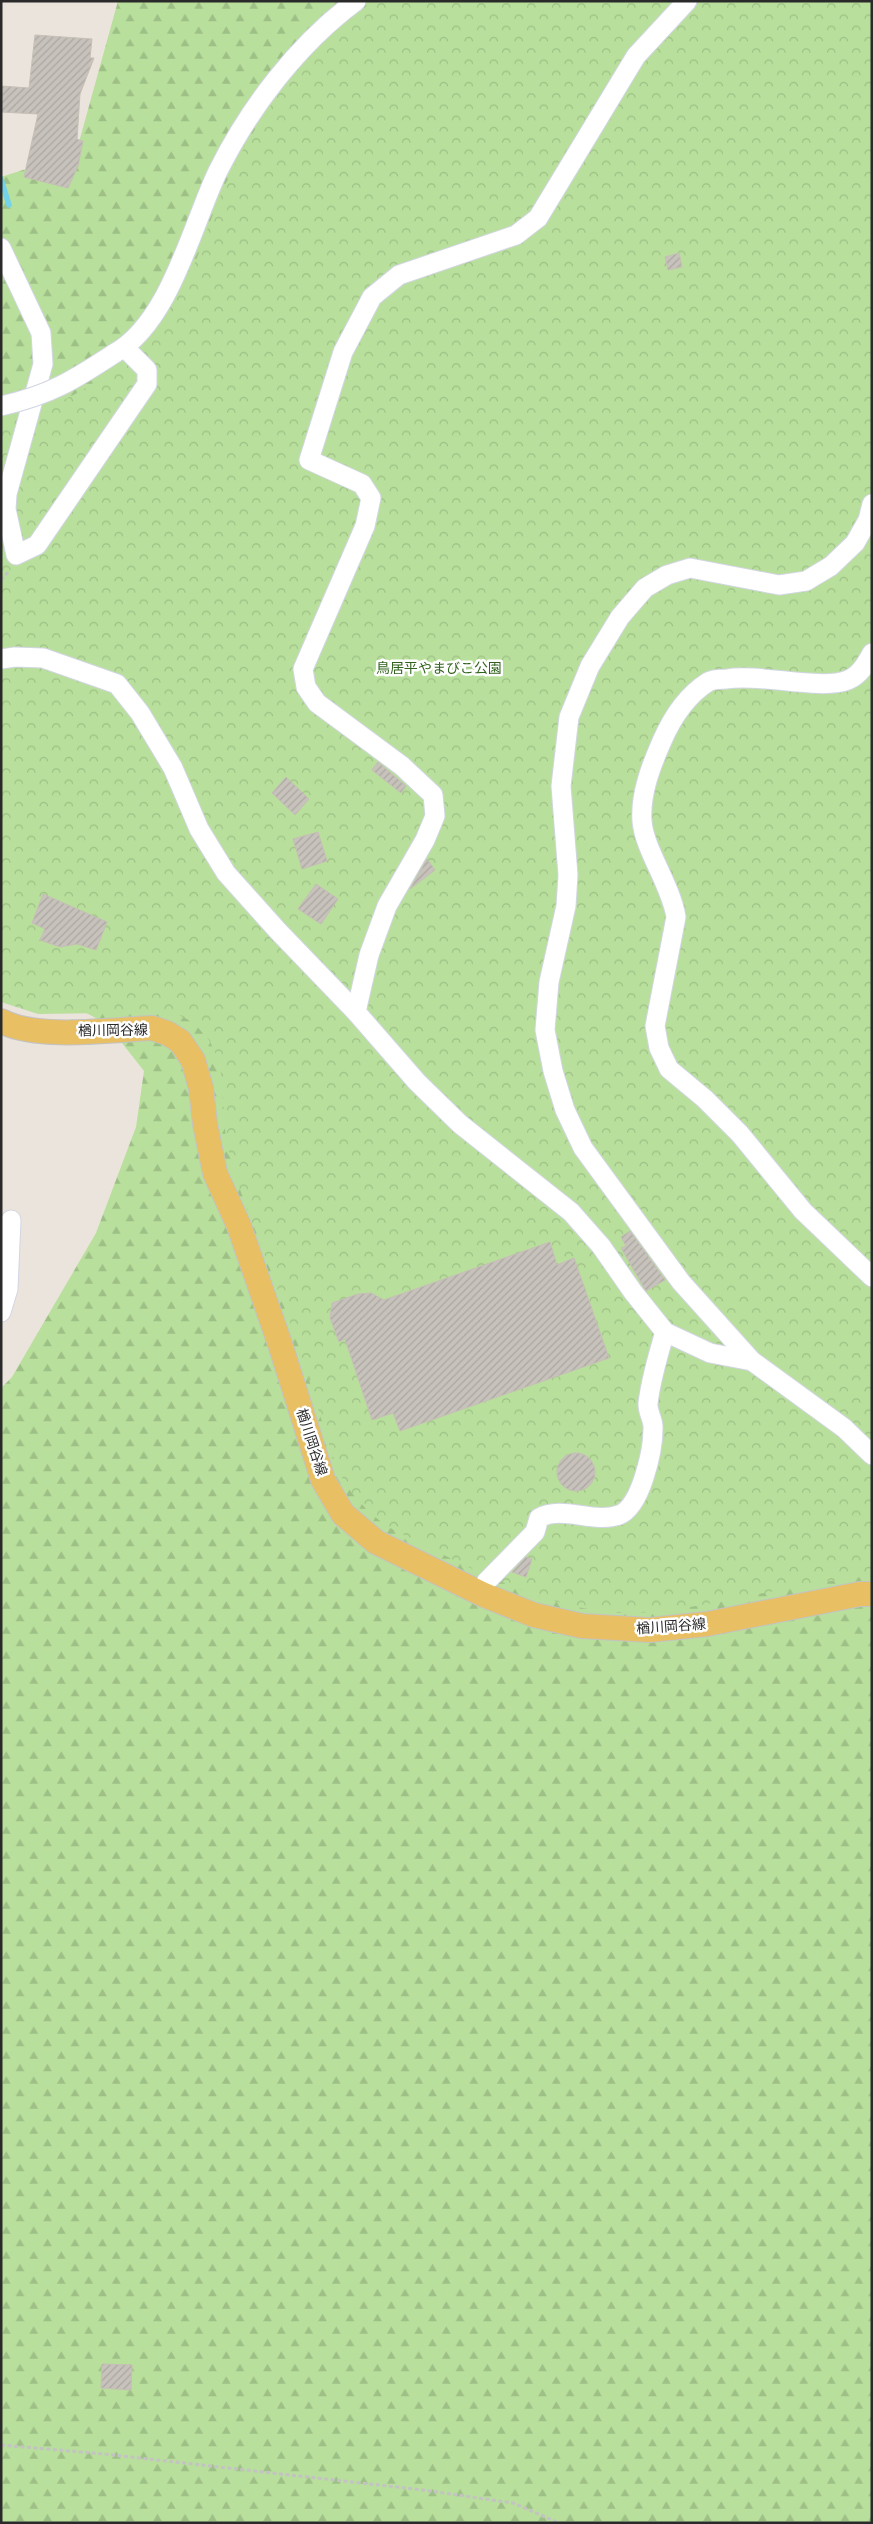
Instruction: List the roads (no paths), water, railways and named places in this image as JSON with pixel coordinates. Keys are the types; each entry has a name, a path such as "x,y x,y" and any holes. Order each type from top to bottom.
{"main road":[{"name":"楢川岡谷線","path":"1,1021 28,1030 48,1032 152,1028 167,1033 188,1050 201,1088 205,1124 215,1173 245,1244 323,1480 343,1514 376,1542 484,1595 534,1614 582,1626 650,1630 707,1624 860,1594 872,1594"}],"street":[{"path":"1,406 38,397 64,386 120,350 153,315 174,278 218,171 246,122 267,92 311,40 356,1"},
{"path":"356,1012 369,955 387,906 425,840 435,816 433,795 402,766 317,703 306,688 303,668 365,526 371,498 362,484 309,460 343,352 372,297 399,275 516,234 538,218 636,56 687,1"},
{"path":"1,248 41,333 44,348 43,364 7,494 6,509 16,555 38,545 147,384 147,370 120,350"},
{"path":"872,504 868,520 855,543 831,566 806,581 779,585 690,568 667,575 645,588 620,617 590,666 569,717 561,786 568,875 566,906 549,982 546,1030 553,1071 565,1110 583,1148 680,1282 752,1361 844,1428 872,1455"},
{"path":"872,653 865,668 847,680 824,683 741,676 710,681 687,700 670,723 653,762 642,805 642,824 673,901 676,918 655,1026 659,1048 669,1069 705,1098 740,1134 803,1211 872,1277"},
{"path":"1,659 15,657 43,658 117,684 140,713 173,768 199,829 226,873 278,931 356,1012 417,1082 460,1124 571,1212 601,1246 638,1300 665,1332 710,1353 752,1361"},
{"path":"1,1312 8,1289 11,1220"},
{"path":"486,1582 535,1532 539,1518 548,1513 596,1517 619,1515 631,1506 645,1478 654,1428 647,1406 665,1332"}],"waterway":[{"path":"1,179 9,205"}],"park label":[{"name":"鳥居平やまびこ公園","path":"439,668"}]}
